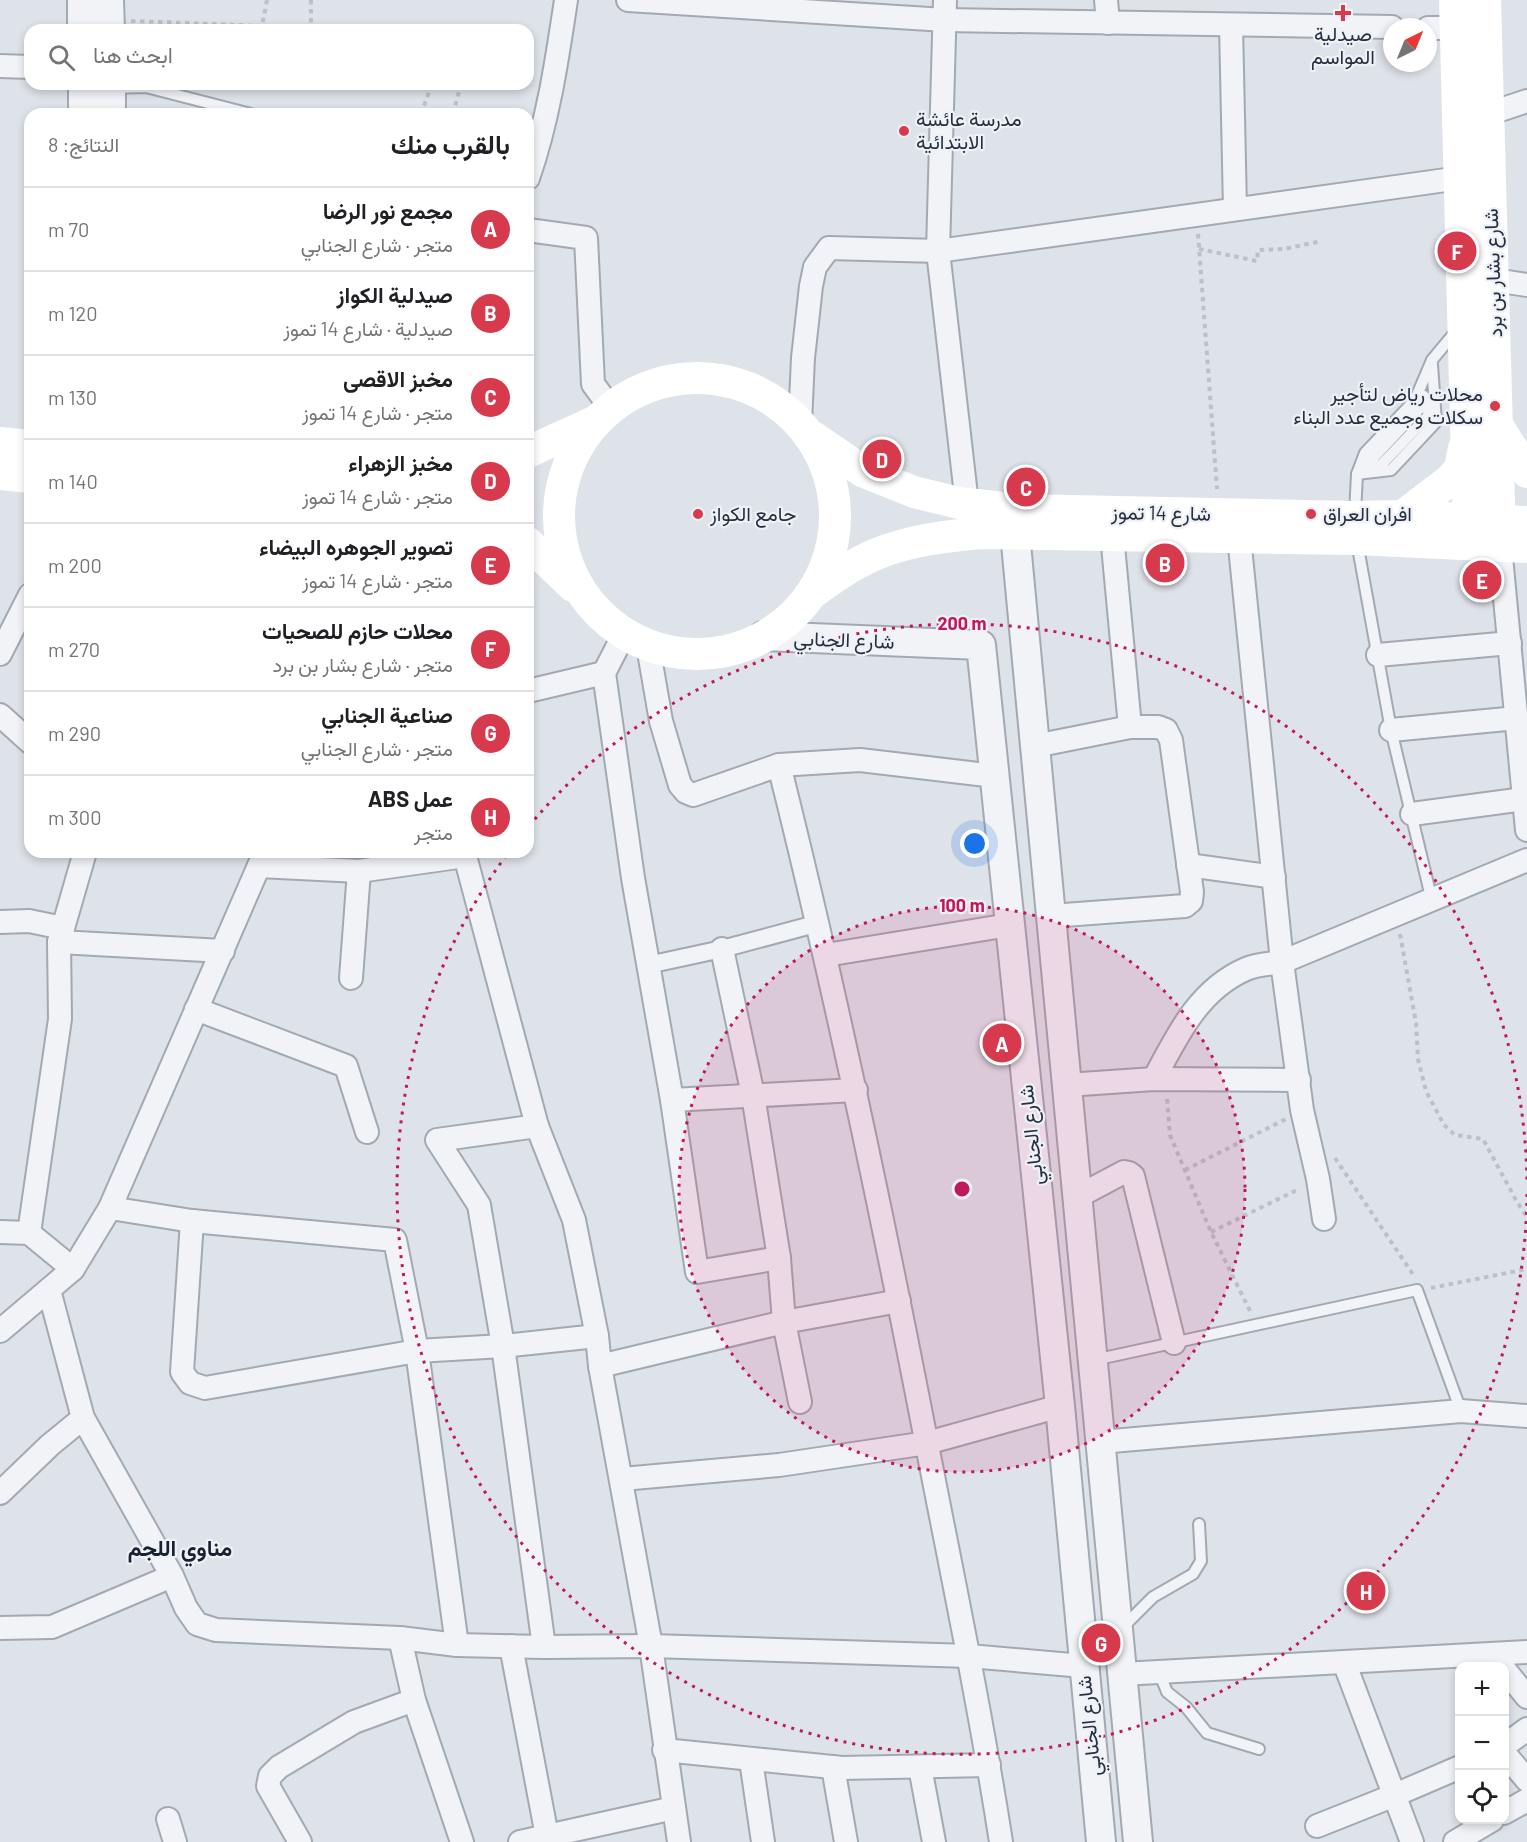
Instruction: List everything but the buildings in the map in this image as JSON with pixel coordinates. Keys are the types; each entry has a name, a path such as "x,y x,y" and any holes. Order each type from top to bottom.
{"main road":[{"name":"شارع بشار بن برد","path":"1485,0 1497,425 1513,534"},
{"name":"شارع بشار بن برد","path":"1446,18 1460,178 1468,531"},
{"path":"534,449 602,415 640,389 673,379 708,377 742,385 773,400 806,430 827,465 835,497 836,530 829,561 815,591 783,626 741,648 694,655 636,640 603,617 534,549"},
{"path":"585,597 566,560 558,519 563,478 576,448 602,415"},
{"path":"1497,425 1527,472"},
{"name":"شارع 14 تموز","path":"806,430 864,472 914,492 967,504 1022,510 1218,514 1356,528 1513,534"},
{"path":"1403,516 1440,489 1460,469 1466,438"},
{"path":"0,443 24,445"},
{"path":"0,474 24,476"},
{"name":"شارع 14 تموز","path":"815,591 860,562 902,545 938,537 980,533 1239,537 1356,528 1403,516 1468,531"}],"street":[{"path":"82,0 82,24"},
{"path":"534,160 554,77 566,0"},
{"path":"628,0 945,10 1108,23 1383,27"},
{"path":"1106,0 1108,23"},
{"path":"945,10 938,251 967,504"},
{"path":"1231,25 1235,209"},
{"path":"0,66 24,67"},
{"path":"83,90 83,108"},
{"path":"1488,114 1527,101"},
{"path":"806,430 803,358 811,286 815,267 829,249 938,251 1460,178"},
{"path":"534,231 586,238 593,384 602,415"},
{"path":"1494,280 1527,285"},
{"name":"شارع الجنابي","path":"1016,533 1138,1842"},
{"path":"1513,534 1510,643 1527,830"},
{"path":"1112,535 1130,728"},
{"path":"1239,537 1282,962 1302,1110 1318,1179 1324,1218"},
{"path":"0,654 24,607"},
{"name":"شارع الجنابي","path":"763,636 981,645 1060,1406 1101,1842"},
{"path":"534,690 604,673 636,640 680,785 686,792 693,795 779,765 860,760 995,776"},
{"path":"1378,655 1510,643"},
{"path":"604,673 633,878 672,1100 697,1272 779,1258"},
{"path":"0,715 24,737"},
{"path":"1392,730 1517,718"},
{"path":"1035,746 1130,728 1158,727 1166,730 1171,740 1192,892 1191,901 1185,906 1051,915"},
{"path":"779,765 819,923 856,1090 969,1656 1001,1842"},
{"path":"1412,814 1524,799"},
{"path":"29,1233 60,1019 61,935 83,858"},
{"path":"0,1331 74,1269 110,1208 262,859 359,870 438,858"},
{"path":"465,858 537,1126 574,1220 597,1336 600,1366 651,1646 664,1750 679,1842"},
{"path":"1159,1079 1187,1019 1196,1006 1213,990 1248,968 1282,962 1527,860"},
{"path":"1188,865 1274,877"},
{"path":"351,978 359,870"},
{"path":"0,922 29,921 61,935 223,951"},
{"path":"648,965 722,949 819,923"},
{"path":"826,955 1009,924"},
{"path":"722,949 753,1095 779,1258 784,1322 800,1402"},
{"path":"196,1009 346,1066 367,1132"},
{"path":"1067,1085 1159,1079 1299,1080"},
{"path":"672,1100 856,1090"},
{"path":"537,1126 437,1140 479,1205 503,1346 544,1647"},
{"path":"1077,1197 1117,1174 1129,1173 1133,1176 1174,1343"},
{"path":"110,1208 192,1221 395,1240 417,1351 457,1645"},
{"path":"192,1221 182,1372 190,1383 205,1388 417,1351 503,1346 597,1336"},
{"path":"0,1232 29,1233 74,1269"},
{"path":"49,1290 83,1418 172,1576 186,1608 197,1624 216,1630 400,1638 457,1645 651,1646 969,1656 1083,1666"},
{"path":"600,1366 784,1322 899,1301"},
{"path":"622,1479 779,1465 927,1443 1060,1406"},
{"path":"1100,1442 1461,1411 1526,1416"},
{"path":"0,1492 50,1445 83,1418"},
{"path":"0,1628 52,1627 172,1576"},
{"path":"400,1638 414,1700 462,1842"},
{"path":"511,1646 547,1836"},
{"path":"1502,1662 1527,1652"},
{"path":"1122,1674 1344,1662 1455,1663"},
{"path":"1344,1662 1412,1842"},
{"path":"1509,1674 1527,1697"},
{"path":"300,1842 268,1786 270,1776 279,1767 354,1722 414,1700"},
{"path":"1509,1742 1527,1729"},
{"path":"664,1750 833,1767 989,1765"},
{"path":"1509,1759 1527,1780"},
{"path":"751,1760 763,1842"},
{"path":"833,1767 846,1842"},
{"path":"920,1767 934,1842"},
{"path":"1317,1826 1455,1769"},
{"path":"1509,1810 1527,1800"},
{"path":"520,1842 674,1808"},
{"path":"168,1819 175,1842"},
{"path":"1455,1842 1485,1824"}],"lane":[{"path":"111,95 133,90"},
{"path":"158,90 228,108"},
{"path":"1432,901 1392,730 1378,655 1356,528 1357,474 1365,453 1415,400 1432,360 1463,323"},
{"path":"1357,474 1382,464 1428,416 1432,360"},
{"path":"1093,1360 1417,1290 1461,1411"},
{"path":"1118,1632 1153,1597 1193,1574 1201,1561 1199,1524"},
{"path":"1159,1672 1167,1692 1186,1707 1207,1733 1259,1749"}],"path":[{"path":"262,24 267,0"},
{"path":"311,0 311,24"},
{"path":"110,17 228,24"},
{"path":"422,108 430,90"},
{"path":"455,108 459,90"},
{"path":"1196,214 1218,514"},
{"path":"1199,249 1257,261 1258,250 1284,249 1322,241"},
{"path":"1397,915 1416,1023 1418,1059 1426,1091 1444,1125 1455,1135 1483,1139 1516,1202 1527,1217"},
{"path":"1159,1079 1170,1135 1211,1232 1257,1325"},
{"path":"1185,1170 1302,1110"},
{"path":"1328,1149 1414,1273 1417,1290 1527,1269"},
{"path":"1211,1232 1318,1179"}],"place":[{"name":"صيدلية المواسم","path":"1343,13"},
{"name":"مدرسة عائشة الابتدائية","path":"904,131"},
{"name":"محلات حازم للصحيات","path":"1457,251"},
{"name":"محلات رياض لتأجير سكلات وجميع عدد البناء","path":"1495,406"},
{"name":"مخبز الزهراء","path":"882,459"},
{"name":"مخبز الاقصى","path":"1026,487"},
{"name":"جامع الكواز","path":"698,514"},
{"name":"افران العراق","path":"1311,514"},
{"name":"صيدلية الكواز","path":"1165,563"},
{"name":"تصوير الجوهره البيضاء","path":"1482,580"},
{"name":"مجمع نور الرضا","path":"1002,1043"},
{"name":"عمل ABS","path":"1366,1591"},
{"name":"صناعية الجنابي","path":"1101,1643"}],"district":[{"name":"مناوي اللجم","path":"180,1548"}]}
